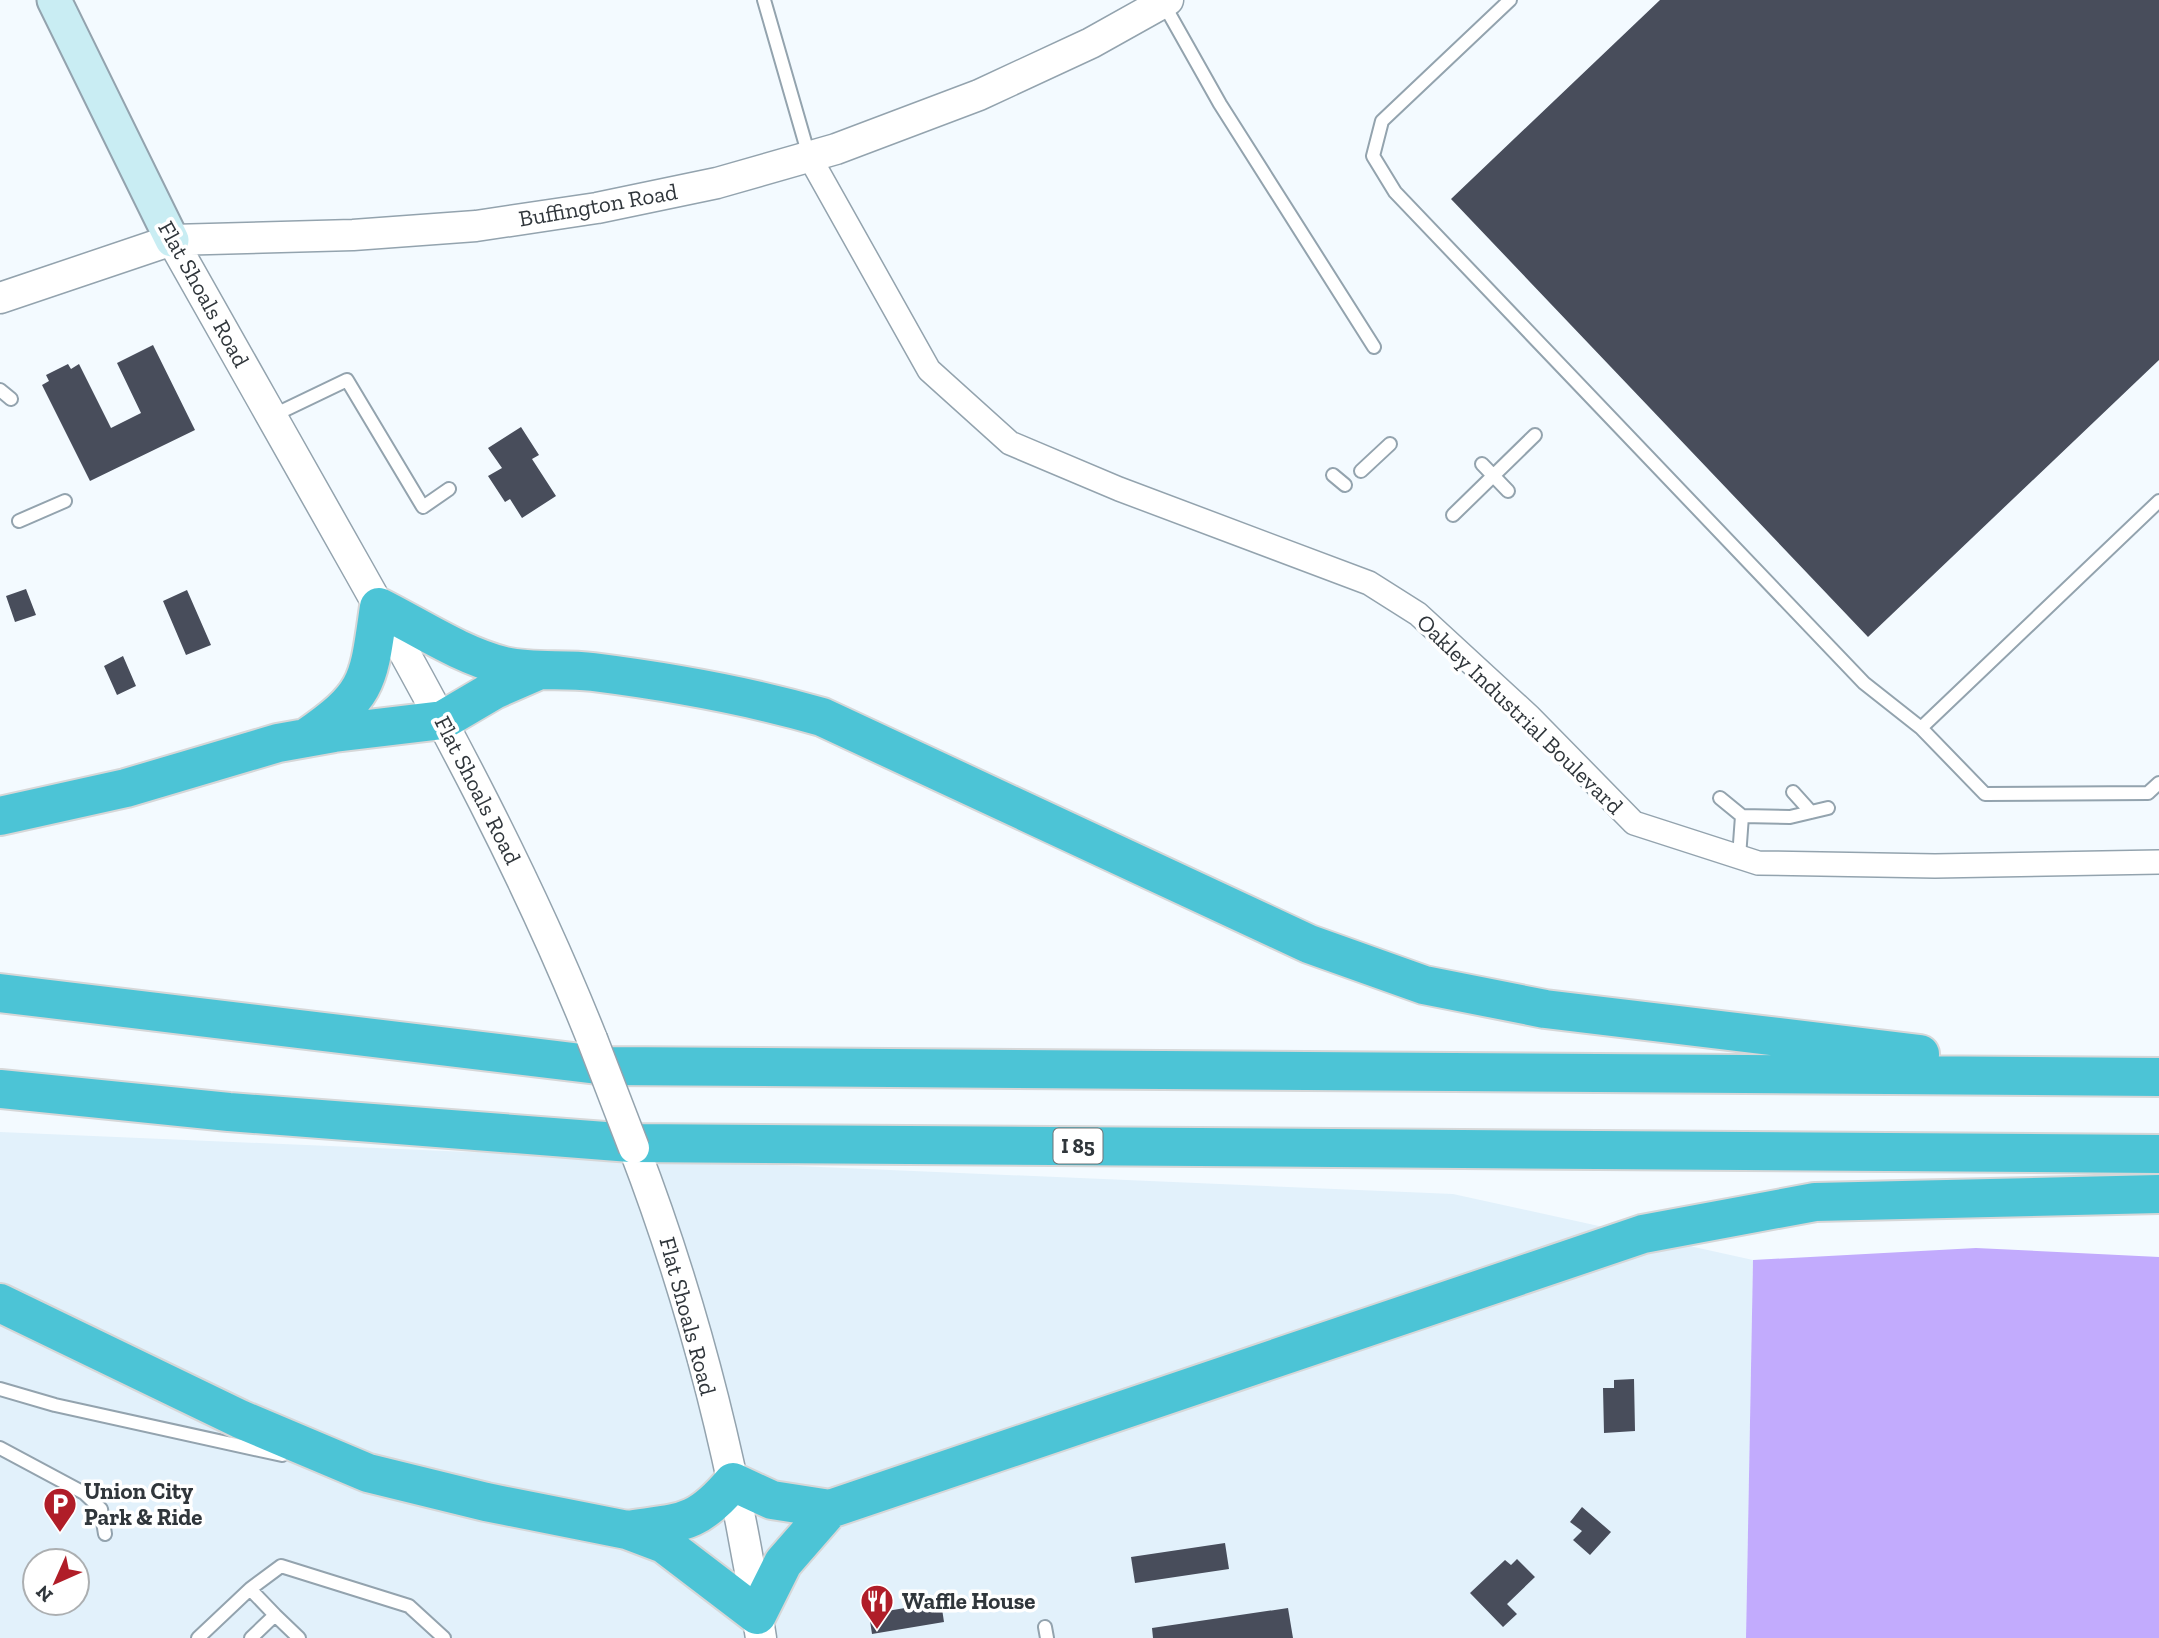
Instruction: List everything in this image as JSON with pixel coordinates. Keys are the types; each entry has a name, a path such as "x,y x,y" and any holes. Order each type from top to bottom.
{"highway":[{"path":"306,738 343,712 359,695 373,648 379,607 477,658 535,672 584,671 685,684 754,697 822,716 1309,944 1424,985 1545,1009 2103,1076"},
{"path":"0,816 126,788 278,743 443,720 494,690 535,672"},
{"path":"0,993 606,1066 2159,1077"},
{"name":"I 85","path":"0,1089 229,1112 631,1143 2159,1154"},
{"path":"627,1530 691,1521 712,1508 733,1482 772,1500 830,1509 1643,1234 1815,1202 2159,1194"},
{"path":"0,1303 240,1419 368,1473 486,1502 627,1530 664,1544 759,1626 783,1563 830,1509"}],"main road":[{"name":"Flat Shoals Road","path":"54,0 172,240"}],"street":[{"name":"Buffington Road","path":"0,298 172,240 354,235 476,226 613,205 709,185 809,156 979,95 1091,43 1164,1"},
{"name":"Oakley Industrial Boulevard","path":"809,156 929,370 1010,443 1119,489 1369,583 1418,614 1530,717 1634,823 1758,863 2159,862"},
{"name":"Flat Shoals Road","path":"172,240 443,720 556,948 662,1220 733,1482 759,1626"}],"lane":[{"path":"764,0 809,156"},
{"path":"1510,0 1382,121 1373,156 1395,192 1855,673 1921,728 1985,794 2148,793 2159,783"},
{"path":"1164,1 1220,104 1374,347"},
{"path":"272,416 347,380 422,506 449,489"},
{"path":"0,390 11,399"},
{"path":"1453,515 1535,435"},
{"path":"1361,471 1390,444"},
{"path":"1482,464 1507,491"},
{"path":"1333,475 1345,485"},
{"path":"19,521 65,501"},
{"path":"1921,728 2159,501"},
{"path":"1793,792 1811,812"},
{"path":"1720,797 1742,816 1790,817 1828,808"},
{"path":"1739,857 1742,816"},
{"path":"0,1389 55,1405 368,1473"},
{"path":"0,1448 84,1493 101,1509 105,1534"},
{"path":"198,1638 250,1589 281,1566 409,1606 444,1638"},
{"path":"250,1589 299,1638"},
{"path":"251,1638 275,1615"}],"shaded area":[{"path":"0,1132 1453,1194 1753,1260 1746,1638 0,1638"},
{"path":"1976,1248 2159,1257 2159,1638 1746,1638 1753,1260"}],"building":[{"path":"1660,0 2159,0 2159,360 1868,637 1451,199"},
{"path":"153,345 195,430 90,481 42,385 49,381 46,375 68,364 71,369 79,364 111,428 141,413 117,363"},
{"path":"521,427 539,455 532,459 556,496 522,518 510,499 505,502 488,476 502,468 488,448"},
{"path":"26,589 36,615 15,622 6,596"},
{"path":"187,590 211,645 186,655 163,601"},
{"path":"123,656 136,686 117,695 104,666"},
{"path":"1634,1379 1635,1431 1604,1433 1603,1388 1614,1388 1614,1380"},
{"path":"1582,1507 1611,1532 1590,1555 1573,1540 1582,1531 1570,1522"},
{"path":"1225,1543 1229,1569 1135,1583 1131,1557"},
{"path":"1517,1559 1535,1577 1507,1604 1517,1614 1503,1627 1470,1593 1505,1560 1511,1565"},
{"path":"941,1602 944,1622 872,1634 869,1614"},
{"path":"1288,1608 1293,1638 1153,1638 1152,1628"}],"place":[{"name":"Union City Park & Ride","path":"60,1534"},
{"name":"Waffle House","path":"877,1631"}]}
